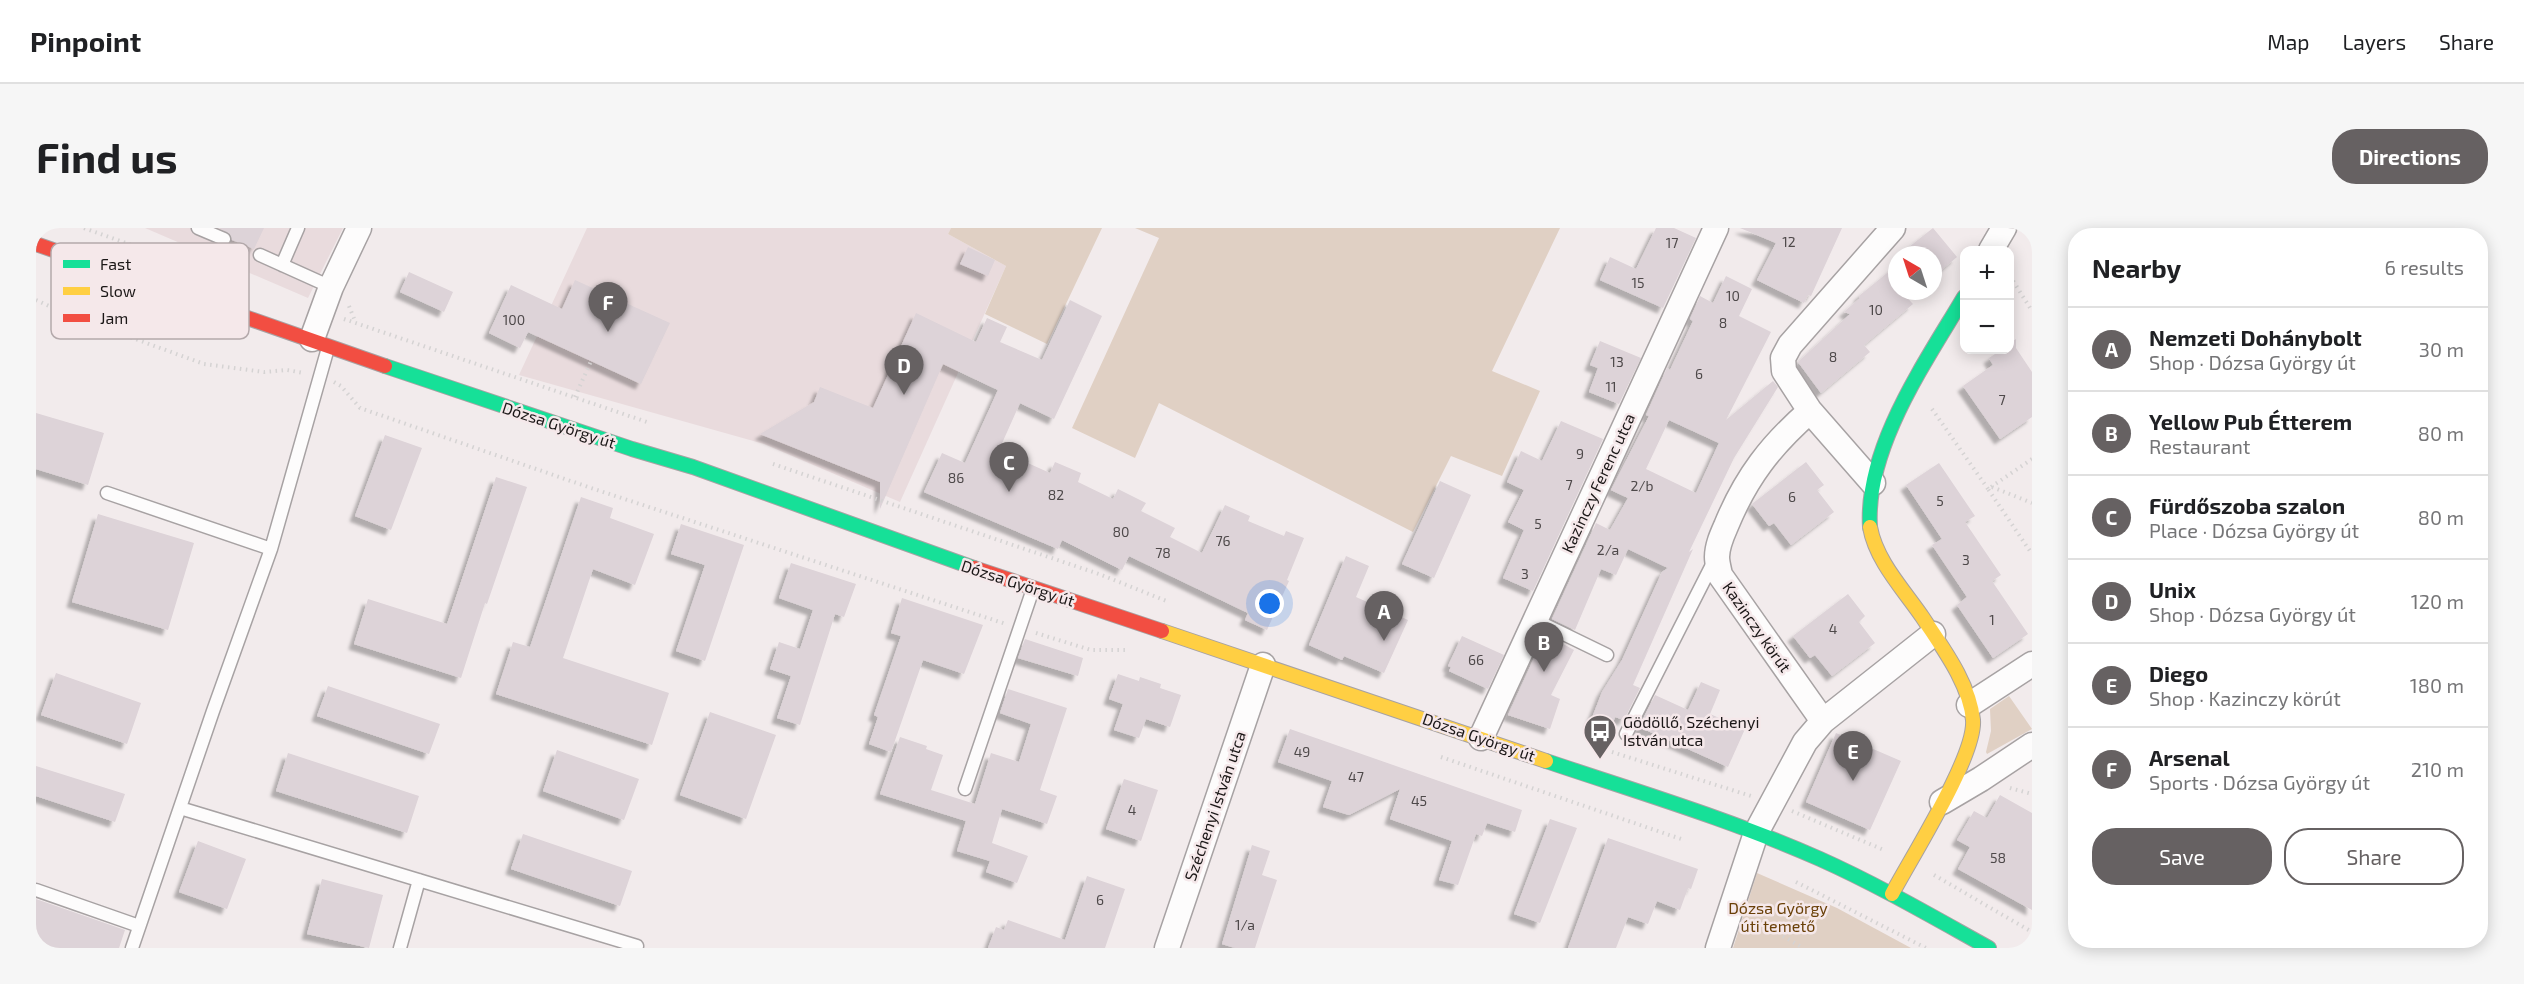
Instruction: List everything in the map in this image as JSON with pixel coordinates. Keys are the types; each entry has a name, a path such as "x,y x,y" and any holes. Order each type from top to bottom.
{"main road":[{"path":"1892,894 1942,802 1964,755 1973,724 1970,705 1962,685 1933,634 1879,551 1870,528 1869,499 1880,459 1915,384 1963,300"},
{"name":"Dózsa György út","path":"249,316 487,401 693,467 925,552 1481,738 1756,834 1820,859 1892,894 1989,948"}],"street":[{"path":"321,342 332,287 359,228"},
{"name":"Kazinczy Ferenc utca","path":"1481,738 1716,228"},
{"path":"1873,483 1810,411 1784,371 1783,358 1790,345 1893,228"},
{"path":"1993,246 2004,228"},
{"path":"1717,555 1720,539 1732,512 1762,459 1781,437 1810,411"},
{"name":"Kazinczy körút","path":"1717,555 1720,575 1823,721"},
{"path":"1718,948 1756,834 1805,742 1823,721 1933,634"},
{"path":"1970,705 2032,664"},
{"name":"Széchenyi István utca","path":"1167,948 1263,665"},
{"path":"1942,802 2032,745"}],"lane":[{"path":"198,228 224,239"},
{"path":"282,265 298,228"},
{"path":"36,254 45,241"},
{"path":"260,255 332,287"},
{"path":"132,948 271,549 321,342"},
{"path":"107,494 271,549"},
{"path":"1626,734 1717,555"},
{"path":"965,789 1034,588"},
{"path":"1535,620 1607,654"},
{"path":"180,808 638,946"},
{"path":"400,948 419,880"},
{"path":"36,890 139,926"}],"path":[{"path":"2014,282 2032,311"},
{"path":"36,300 51,307"},
{"path":"135,339 204,364 264,372"},
{"path":"575,397 591,361"},
{"path":"1915,384 1990,488 2032,555"},
{"path":"360,408 591,488 1020,628 1091,650 1122,650 1133,653"},
{"path":"1990,488 2032,459"},
{"path":"1990,488 2032,503"},
{"path":"1436,755 1690,842"},
{"path":"1788,878 1926,948"},
{"path":"1783,936 1803,948"}],"shaded area":[{"path":"145,228 343,228 308,298 249,273 249,243 180,243"},
{"path":"587,228 951,228 948,234 1006,266 900,502 764,444 519,375"}],"green space":[{"path":"951,228 1102,228 1047,344 985,314 1006,266 948,234"},
{"path":"1135,228 1560,228 1492,371 1540,391 1502,476 1451,456 1413,532 1159,403 1135,458 1072,428 1159,238"},
{"path":"2009,696 2032,729 1987,754 1991,731 1990,709"},
{"name":"Dózsa György úti temető","path":"1757,873 1837,908 1911,948 1733,948"}],"building":[{"path":"219,228 264,228 254,249 249,247 249,243 232,240 230,234"},
{"path":"1656,228 1674,228 1696,238 1663,308 1600,280 1610,257 1636,269"},
{"path":"1740,228 1842,228 1811,296 1808,295 1804,303 1757,280 1776,243"},
{"path":"1933,228 1957,257 1942,270 1942,246 1910,246"},
{"path":"968,247 995,260 988,276 960,264"},
{"path":"409,272 453,292 444,312 400,292"},
{"path":"1888,272 1888,300 1909,300 1913,304 1864,345 1870,352 1821,393 1798,362 1850,314 1844,312 1860,298 1859,296"},
{"path":"1726,276 1752,289 1739,316 1771,332 1726,420 1773,381 1778,387 1734,458 1689,552 1693,549 1633,685 1640,688 1624,720 1615,717 1610,731 1590,723 1602,692 1622,660 1662,572 1668,568 1628,549 1616,575 1601,569 1575,630 1552,619 1596,523 1610,530 1628,498 1611,490 1649,416 1646,415 1667,368 1670,370 1693,321 1690,319 1700,296 1713,303","holes":["1669,420 1719,443 1696,493 1646,469"]},
{"path":"575,280 670,323 641,384 528,332 520,348 489,333 511,285 562,309"},
{"path":"1070,300 1102,316 1054,419 1020,403 999,450 1050,473 1055,462 1081,473 1078,482 1113,499 1118,489 1146,503 1141,511 1175,528 1170,537 1202,553 1225,505 1250,516 1248,521 1284,536 1286,531 1304,538 1287,580 1289,581 1267,630 1245,620 1248,613 1129,556 1122,570 1062,540 1058,549 924,492 942,453 965,463 998,390 943,364 880,509 880,482 760,434 814,402 820,387 873,408 916,313 976,342 987,318 1007,327 1000,342 1042,360"},
{"path":"2016,339 2016,348 2032,372 2032,417 2000,439 1963,386 1993,365 1989,358 1995,354 2014,354 2014,340"},
{"path":"1600,341 1641,358 1619,404 1589,392 1598,368 1590,365"},
{"path":"36,413 104,433 88,485 36,469"},
{"path":"1561,421 1603,439 1533,591 1503,578 1524,530 1508,522 1524,490 1507,482 1521,451 1542,461"},
{"path":"385,435 422,448 391,530 355,516"},
{"path":"1806,462 1824,485 1817,490 1834,512 1791,545 1774,523 1769,526 1752,504"},
{"path":"1939,463 1975,516 1965,522 2001,575 1992,581 2028,634 1993,658 1957,605 1967,597 1932,545 1942,539 1906,485"},
{"path":"496,477 527,487 487,604 485,603 461,678 354,644 368,599 447,624"},
{"path":"1440,481 1471,495 1434,578 1402,564"},
{"path":"581,497 613,508 610,518 654,534 635,585 593,569 563,658 669,693 652,745 496,694 513,642 530,647"},
{"path":"98,514 194,543 168,630 72,602"},
{"path":"681,524 744,545 705,661 676,651 705,565 671,554"},
{"path":"1346,556 1369,566 1356,597 1408,620 1384,673 1344,656 1342,660 1309,645"},
{"path":"791,563 856,584 844,617 835,614 800,725 777,718 791,676 770,669 779,642 800,649 813,610 779,598"},
{"path":"1848,594 1865,616 1859,622 1875,643 1832,676 1815,655 1810,658 1793,636"},
{"path":"902,598 983,625 964,674 923,660 891,752 869,744 878,717 874,715 901,636 891,633"},
{"path":"1545,634 1574,650 1551,695 1560,699 1550,729 1508,715"},
{"path":"1462,636 1504,655 1488,689 1449,671 1451,667 1448,666"},
{"path":"1025,639 1083,658 1078,676 1018,658"},
{"path":"56,673 141,703 127,744 41,715"},
{"path":"1118,674 1139,681 1140,677 1161,684 1160,688 1181,695 1170,727 1146,719 1139,738 1114,730 1123,704 1109,699"},
{"path":"1701,682 1720,690 1710,714 1745,729 1728,767 1639,727 1655,695 1688,710"},
{"path":"328,686 440,724 429,754 317,716"},
{"path":"1008,689 1067,708 1040,790 1057,796 1047,824 1002,809 992,843 1028,856 1017,883 986,872 990,861 957,851 966,821 880,794 900,737 927,746 926,749 943,755 931,790 975,804 991,753 1019,762 1031,724 1000,713"},
{"path":"710,712 776,735 746,819 680,795"},
{"path":"1290,729 1522,810 1515,832 1487,823 1482,836 1476,834 1458,885 1439,880 1452,841 1390,819 1400,789 1349,815 1323,807 1332,781 1278,762"},
{"path":"1836,733 1901,761 1870,830 1806,802"},
{"path":"557,750 639,779 624,820 543,791"},
{"path":"288,753 419,796 407,833 276,791"},
{"path":"36,766 125,794 115,822 36,796"},
{"path":"1124,779 1158,790 1141,841 1106,829"},
{"path":"2000,795 2032,813 2032,910 1958,869 1970,847 1957,840 1974,811 1987,818"},
{"path":"1550,819 1577,828 1540,923 1514,914"},
{"path":"523,834 632,871 620,906 511,869"},
{"path":"1608,838 1698,869 1691,889 1688,888 1680,910 1657,901 1648,924 1628,917 1616,948 1568,948"},
{"path":"198,841 246,859 227,909 179,892"},
{"path":"1252,845 1270,851 1262,875 1277,880 1255,948 1235,948 1222,944"},
{"path":"1087,876 1125,889 1105,948 988,948 996,927 1004,930 1008,920 1065,940"},
{"path":"322,879 383,895 369,948 307,934"},
{"path":"36,899 125,930 119,948 36,948"}],"traffic: fast":[{"path":"1870,527 1871,497 1877,467 1887,437 1916,378 1962,300"},
{"path":"385,366 632,449 693,467 974,568"},
{"path":"1546,761 1684,807 1787,845 1863,880 1989,948"}],"traffic: slow":[{"path":"1870,527 1873,540 1884,563 1954,666 1967,693 1973,720 1971,736 1954,781 1892,894"},
{"path":"1162,631 1546,761"}],"traffic: jam":[{"path":"36,244 51,249"},
{"path":"249,318 385,366"},
{"path":"974,568 1162,631"}],"place":[{"name":"Arsenal","path":"608,332"},
{"name":"Unix","path":"904,395"},
{"name":"Fürdőszoba szalon","path":"1009,492"},
{"name":"Nemzeti Dohánybolt","path":"1384,641"},
{"name":"Yellow Pub Étterem","path":"1544,672"},
{"name":"Gödöllő, Széchenyi István utca","path":"1600,760"},
{"name":"Diego","path":"1853,781"}]}
